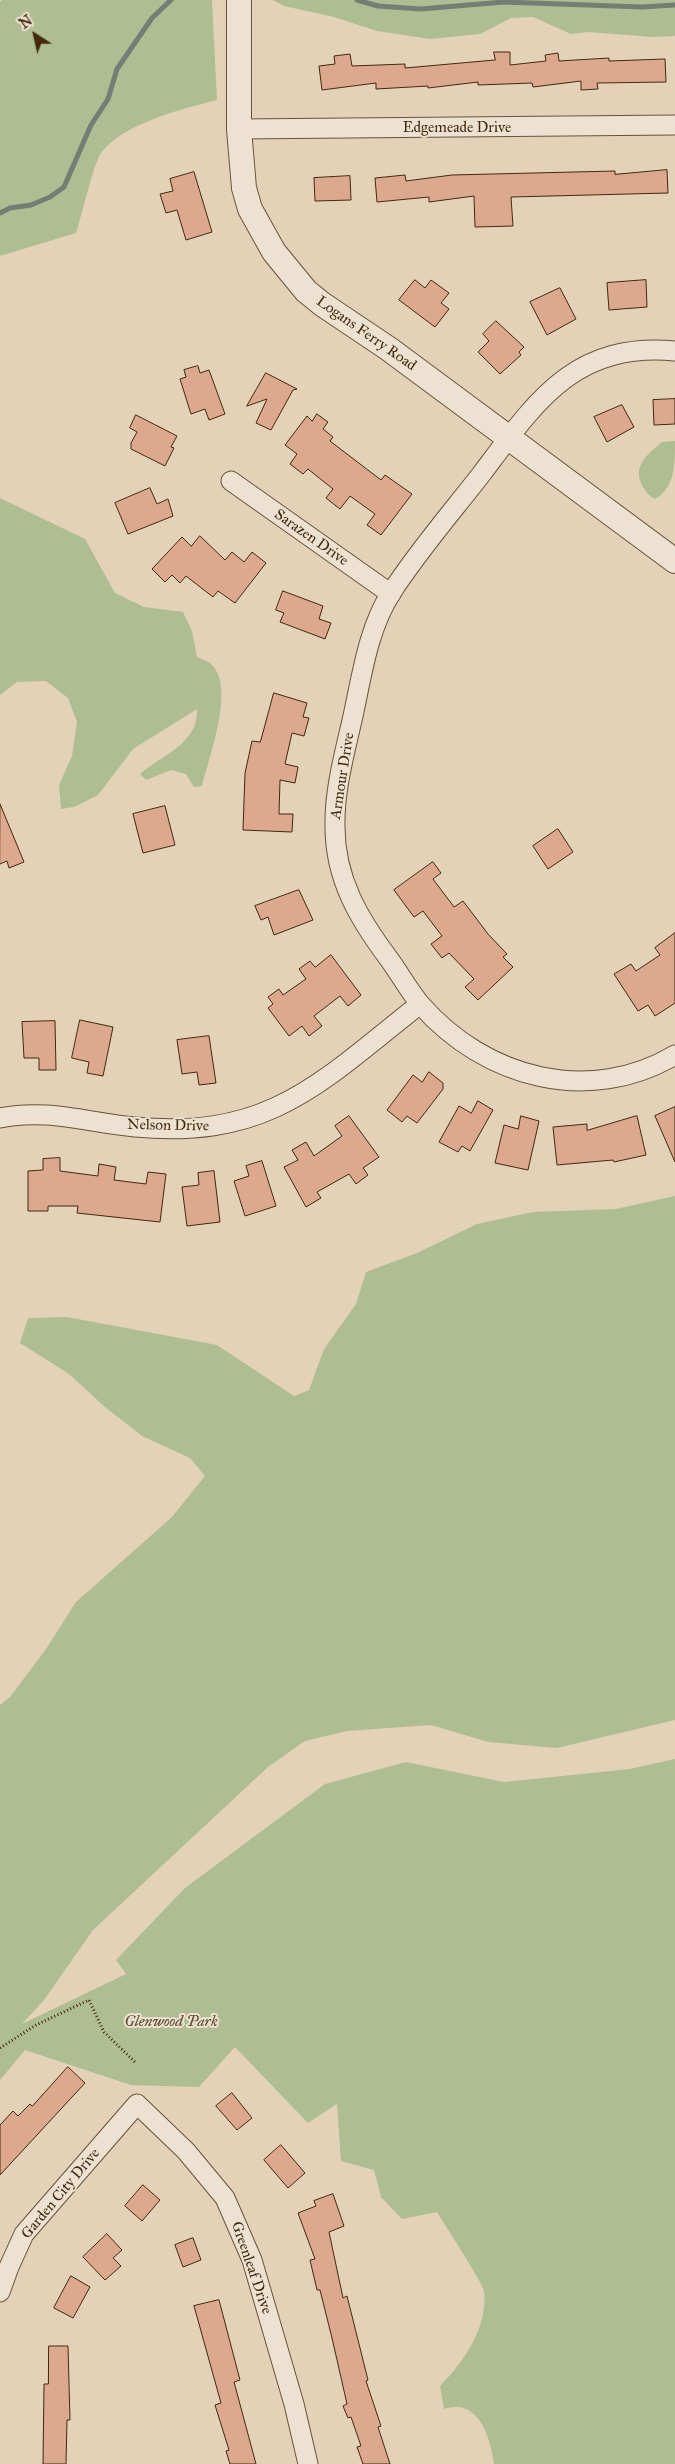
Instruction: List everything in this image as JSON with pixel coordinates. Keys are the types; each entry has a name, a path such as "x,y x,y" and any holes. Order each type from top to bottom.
{"street":[{"name":"Logans Ferry Road","path":"239,0 239,129 244,188 250,209 274,252 290,273 322,304 389,349 675,561"},
{"name":"Edgemeade Drive","path":"239,129 675,125"},
{"name":"Armour Drive","path":"675,350 629,351 609,356 581,368 544,396 509,437 391,594 376,625 366,657 343,761 335,827 339,865 354,908 370,934 420,1004 466,1045 511,1070 564,1080 602,1079 636,1073 675,1055"},
{"name":"Sarazen Drive","path":"230,481 391,594"},
{"name":"Nelson Drive","path":"0,1118 38,1114 62,1115 134,1127 187,1129 216,1126 251,1118 277,1108 310,1090 420,1004"},
{"name":"Garden City Drive","path":"0,2292 8,2267 24,2234 137,2104"},
{"name":"Greenleaf Drive","path":"137,2104 186,2151 225,2198 252,2260 294,2404 308,2464"}],"path":[{"path":"0,2048 36,2025 89,2000 104,2032 136,2063"}],"green space":[{"path":"2,0 212,0 217,100 154,119 124,133 111,142 98,158 76,233 0,256 0,2"},
{"path":"273,0 675,0 675,36 653,37 588,32 571,34 533,17 511,18 480,34 430,39 377,31 334,17 284,6"},
{"path":"675,441 674,467 670,482 667,489 655,499 647,493 642,485 639,478 640,466 647,456 662,442"},
{"path":"0,498 85,539 115,593 144,607 183,612 192,631 197,657 211,664 218,674 221,688 221,705 215,741 202,786 194,787 186,774 171,770 146,780 140,774 186,739 196,721 197,709 133,749 98,795 74,807 61,809 59,785 72,756 77,722 68,698 46,681 17,682 0,695"},
{"name":"Glenwood Park","path":"675,1196 675,1720 557,1748 488,1742 431,1725 347,1731 305,1741 268,1767 93,1930 44,2000 22,2024 126,1974 116,1960 185,1888 325,1784 406,1762 504,1782 630,1769 675,1759 675,2464 494,2464 491,2447 481,2422 468,2410 460,2407 444,2409 440,2386 466,2355 478,2331 484,2304 482,2286 437,2212 402,2219 381,2197 374,2170 341,2161 337,2104 308,2123 235,2047 199,2087 131,2085 25,2050 0,2080 0,1705 10,1697 46,1649 76,1602 172,1517 205,1476 190,1458 142,1436 105,1407 69,1374 20,1343 28,1318 67,1317 217,1345 294,1396 309,1390 324,1349 356,1304 366,1272 417,1253 477,1224 533,1212 616,1209"}],"building":[{"path":"494,52 510,52 510,65 546,61 545,55 558,53 559,61 609,58 609,61 665,59 666,82 597,83 598,89 581,90 581,81 533,87 532,83 478,85 478,82 428,88 428,86 376,89 376,83 322,90 319,66 335,64 334,56 350,54 352,66 405,64 405,68 495,60"},
{"path":"667,170 668,193 511,197 513,226 475,227 474,196 429,202 429,197 377,202 375,178 405,175 406,181 452,175 615,171 615,174"},
{"path":"194,172 212,232 186,240 177,210 166,213 160,194 173,191 170,179"},
{"path":"350,176 351,200 315,201 314,178"},
{"path":"415,280 425,288 431,280 449,293 441,303 449,309 435,327 399,300"},
{"path":"646,280 647,307 609,310 607,283"},
{"path":"560,288 576,319 547,335 530,302"},
{"path":"496,321 524,347 519,352 521,355 500,374 478,352 489,341 483,334"},
{"path":"198,366 200,373 209,370 225,414 209,420 205,409 191,414 180,379 186,377 184,370"},
{"path":"266,373 297,389 293,390 271,430 256,423 267,399 247,406"},
{"path":"675,399 675,424 654,425 653,400"},
{"path":"622,405 634,427 607,442 594,417"},
{"path":"317,414 328,422 323,429 333,437 330,441 381,480 385,475 412,494 381,535 367,525 375,514 350,496 340,509 326,498 333,489 308,469 303,474 290,464 297,454 285,445 307,416 312,421"},
{"path":"136,415 177,436 171,447 174,448 165,466 131,449 131,443 137,432 130,428"},
{"path":"150,488 157,504 168,499 173,516 128,534 115,503"},
{"path":"200,536 225,560 232,552 244,562 252,552 266,563 235,603 218,591 213,597 186,576 180,583 172,575 165,582 152,569 182,537 191,546"},
{"path":"283,591 323,606 319,619 331,623 325,639 280,622 284,613 276,610"},
{"path":"274,693 307,703 303,717 309,718 304,736 292,733 285,764 298,767 295,783 280,780 279,814 293,814 292,832 243,830 245,773 252,741 260,742"},
{"path":"0,804 24,862 9,868 7,861 0,864"},
{"path":"165,806 175,845 143,853 133,814"},
{"path":"558,829 573,852 548,869 533,846"},
{"path":"433,862 441,873 433,879 454,907 463,901 488,934 507,954 503,957 513,967 478,1000 465,987 474,979 449,953 442,958 431,944 442,936 423,911 414,917 394,890"},
{"path":"299,890 313,920 274,935 268,917 261,920 255,906"},
{"path":"675,933 675,1003 655,1016 648,1005 638,1011 614,974 631,964 636,971 660,955 655,948"},
{"path":"331,955 361,995 348,1006 340,996 314,1016 322,1026 309,1036 302,1026 289,1036 268,1008 273,1004 268,997 279,989 283,995 306,979 299,969 310,961 315,967"},
{"path":"80,1020 113,1027 103,1076 87,1073 89,1062 72,1058"},
{"path":"55,1021 56,1070 39,1070 39,1058 24,1058 22,1022"},
{"path":"209,1036 216,1083 199,1085 197,1072 182,1074 177,1040"},
{"path":"429,1072 443,1083 443,1089 417,1123 407,1116 402,1122 387,1110 413,1075 422,1082"},
{"path":"478,1101 493,1110 470,1151 462,1146 458,1152 439,1142 459,1106 471,1113"},
{"path":"675,1107 675,1162 655,1116"},
{"path":"349,1116 379,1157 363,1168 368,1175 356,1184 349,1174 317,1192 321,1198 306,1207 284,1167 298,1160 292,1150 306,1142 314,1156 342,1136 335,1126"},
{"path":"521,1116 539,1121 528,1170 495,1163 504,1125 518,1129"},
{"path":"637,1116 646,1155 614,1162 613,1160 557,1165 553,1127 587,1124 587,1130"},
{"path":"60,1158 60,1171 98,1176 99,1164 116,1167 114,1180 146,1184 148,1172 166,1174 160,1222 77,1213 78,1206 48,1206 48,1211 28,1211 28,1171 43,1170 43,1159"},
{"path":"262,1161 276,1206 245,1216 234,1181 249,1176 246,1166"},
{"path":"214,1171 220,1222 187,1226 182,1187 199,1185 198,1173"},
{"path":"68,2067 85,2083 0,2175 0,2125 13,2111 18,2116 30,2104 32,2106"},
{"path":"232,2093 252,2118 237,2130 216,2106"},
{"path":"281,2145 305,2173 288,2188 264,2160"},
{"path":"143,2185 160,2200 142,2221 125,2206"},
{"path":"333,2194 344,2226 329,2232 343,2298 347,2296 368,2380 366,2381 381,2426 378,2427 390,2464 363,2464 357,2447 361,2446 351,2417 348,2418 343,2406 347,2404 320,2290 317,2290 310,2260 315,2259 298,2213 316,2206 314,2201"},
{"path":"107,2234 122,2250 113,2258 121,2266 105,2280 83,2257"},
{"path":"193,2238 201,2260 183,2267 175,2245"},
{"path":"71,2276 90,2287 73,2318 54,2308"},
{"path":"219,2300 240,2380 234,2382 256,2464 230,2464 226,2451 229,2450 215,2405 221,2403 194,2306"},
{"path":"49,2346 68,2346 70,2420 67,2420 66,2464 43,2464 44,2384 48,2384"}],"waterway":[{"path":"0,213 10,208 31,205 50,197 64,187 91,125 108,99 117,69 152,18 171,0"},
{"path":"357,0 378,6 421,9 504,2 642,7 675,5"}]}
